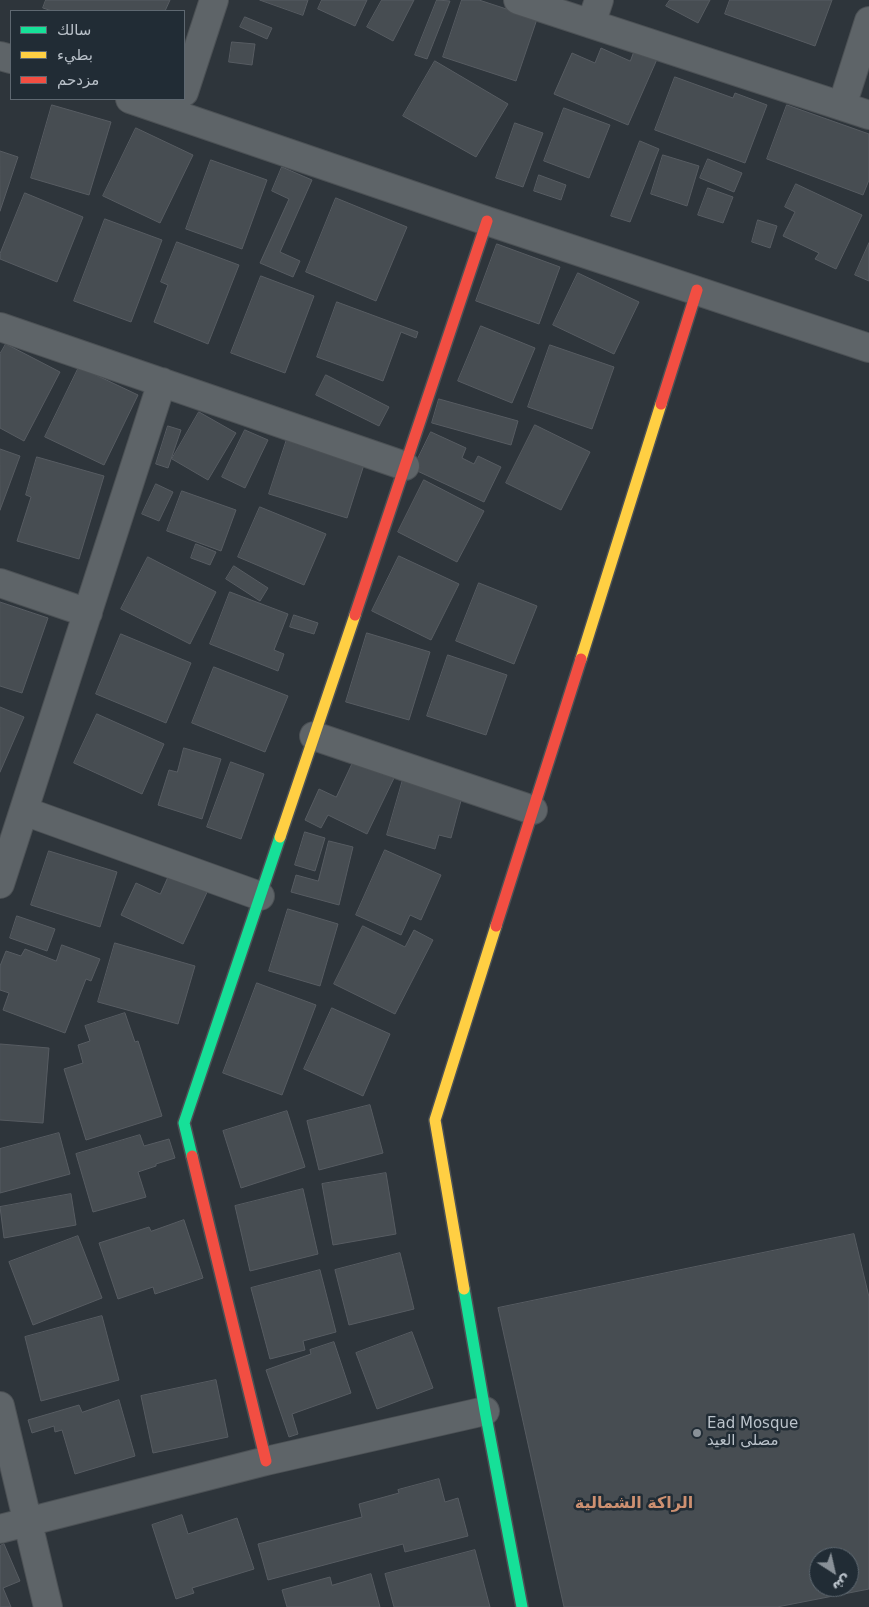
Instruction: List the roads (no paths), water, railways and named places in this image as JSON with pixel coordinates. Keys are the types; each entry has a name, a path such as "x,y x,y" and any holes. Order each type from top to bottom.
{"street":[{"path":"185,90 214,0"},
{"path":"518,0 595,12 869,115"},
{"path":"842,106 869,21"},
{"path":"147,100 181,102 487,221 869,348"},
{"path":"266,1461 184,1123 487,221"},
{"path":"522,1607 485,1412 435,1120 697,290"},
{"path":"0,326 405,466"},
{"path":"0,884 162,382"},
{"path":"0,583 88,612"},
{"path":"314,736 533,810"},
{"path":"24,811 260,896"},
{"path":"0,1406 48,1607"},
{"path":"0,1529 266,1461 485,1412"}],"place":[{"name":"Ead Mosque مصلى العيد","path":"697,1433"}],"district":[{"name":"الراكة الشمالية","path":"634,1504"}]}
